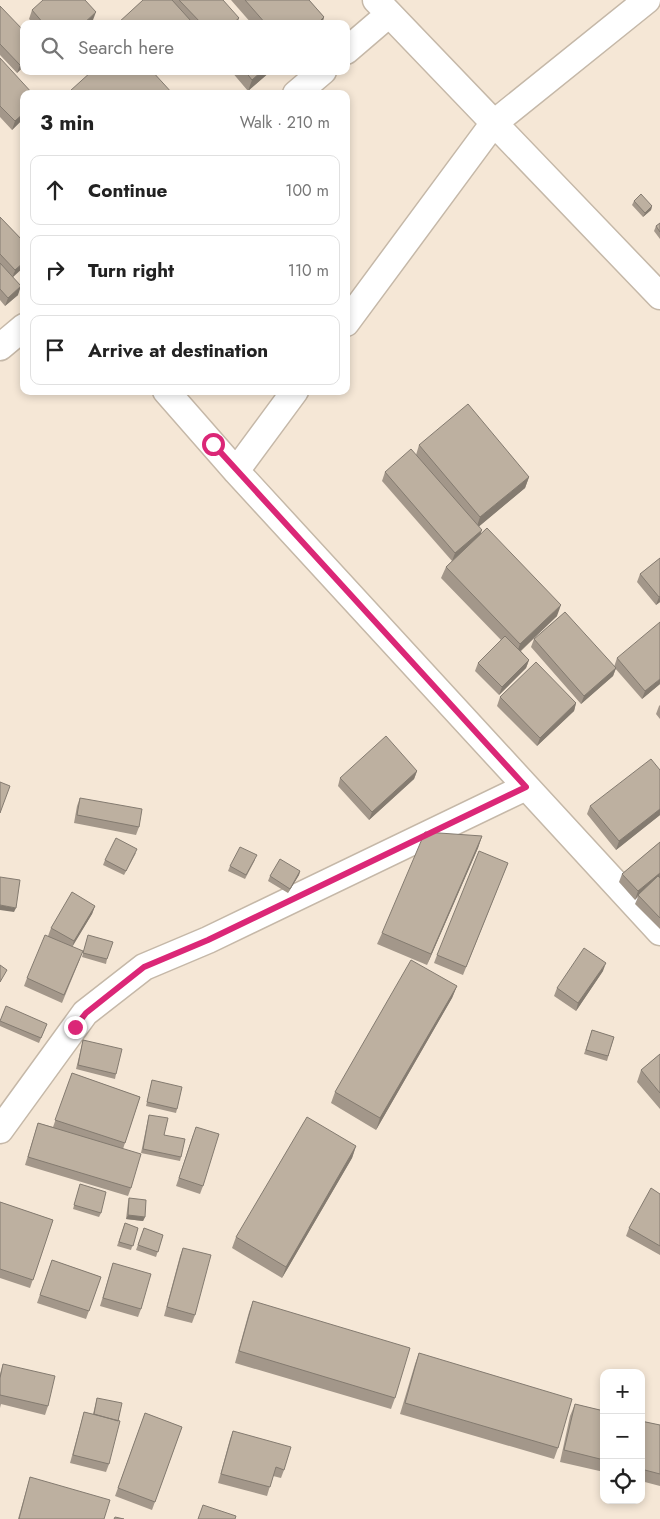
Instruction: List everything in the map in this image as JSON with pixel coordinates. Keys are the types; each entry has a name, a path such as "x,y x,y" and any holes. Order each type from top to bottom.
{"street":[{"path":"350,318 494,124 648,0"},
{"path":"350,46 382,8 660,296"},
{"path":"301,90 318,75"},
{"path":"0,347 20,330"},
{"path":"170,395 236,471 660,932"},
{"path":"236,471 292,395"},
{"path":"0,1130 86,1013 144,967 216,935 526,787"}],"building":[{"path":"43,0 85,0 96,12 87,20 41,20 32,10"},
{"path":"143,0 172,0 190,20 121,20"},
{"path":"179,0 223,0 239,18 237,20 198,20"},
{"path":"245,0 309,0 324,17 321,20 262,20"},
{"path":"0,6 20,27 20,65 0,44"},
{"path":"0,58 29,90 20,90 20,117 15,121 0,106"},
{"path":"88,75 156,75 169,90 71,90"},
{"path":"248,75 258,75 252,80"},
{"path":"641,194 652,206 645,213 634,201"},
{"path":"0,217 20,238 20,266 15,270 0,254"},
{"path":"660,223 660,232 656,226"},
{"path":"0,263 20,287 8,298 0,289"},
{"path":"468,404 529,477 480,517 419,445"},
{"path":"411,449 482,530 455,553 385,472"},
{"path":"487,528 561,605 520,644 446,567"},
{"path":"660,558 660,596 659,597 640,574"},
{"path":"565,612 616,668 584,696 534,639"},
{"path":"660,622 660,679 645,691 617,658"},
{"path":"505,636 529,660 502,687 478,663"},
{"path":"536,662 576,703 540,738 500,697"},
{"path":"386,736 417,771 372,812 340,778"},
{"path":"651,759 660,770 660,809 619,841 590,806"},
{"path":"0,782 10,786 0,813"},
{"path":"80,798 142,809 139,827 77,815"},
{"path":"425,832 482,836 431,954 382,933"},
{"path":"116,838 137,849 126,871 105,860"},
{"path":"660,842 660,873 638,891 622,874"},
{"path":"240,847 257,855 246,875 230,866"},
{"path":"479,851 508,863 466,967 437,955"},
{"path":"280,859 300,871 290,889 270,876"},
{"path":"658,876 660,878 660,918 638,895"},
{"path":"0,877 20,880 16,908 0,905"},
{"path":"72,892 95,906 74,941 51,928"},
{"path":"45,935 83,951 64,995 27,978"},
{"path":"88,935 113,942 107,959 83,953"},
{"path":"584,948 606,963 578,1003 557,988"},
{"path":"411,960 457,986 380,1118 335,1092"},
{"path":"0,965 7,970 0,982"},
{"path":"6,1006 47,1024 41,1038 0,1021"},
{"path":"592,1030 614,1037 608,1056 586,1050"},
{"path":"83,1040 122,1049 116,1074 78,1065"},
{"path":"660,1054 660,1093 641,1070"},
{"path":"72,1073 140,1097 125,1143 55,1120"},
{"path":"152,1080 182,1087 177,1109 147,1102"},
{"path":"149,1115 168,1118 164,1135 185,1139 181,1157 143,1149"},
{"path":"307,1117 356,1146 286,1267 236,1237"},
{"path":"38,1123 141,1154 131,1188 28,1157"},
{"path":"196,1127 219,1134 203,1186 179,1178"},
{"path":"80,1184 106,1192 101,1213 74,1205"},
{"path":"651,1188 660,1194 660,1246 629,1228"},
{"path":"129,1198 146,1200 145,1217 128,1215"},
{"path":"0,1202 53,1220 33,1280 0,1269"},
{"path":"125,1223 138,1228 133,1246 119,1242"},
{"path":"144,1228 163,1235 158,1252 138,1245"},
{"path":"183,1248 211,1255 195,1315 167,1307"},
{"path":"52,1260 101,1277 89,1311 40,1295"},
{"path":"113,1263 151,1274 141,1309 103,1298"},
{"path":"253,1301 410,1348 395,1398 239,1351"},
{"path":"419,1353 572,1399 558,1448 405,1403"},
{"path":"3,1364 55,1376 48,1406 0,1395 0,1378"},
{"path":"97,1398 122,1403 118,1421 94,1414"},
{"path":"575,1404 600,1410 600,1459 564,1450"},
{"path":"84,1412 120,1421 109,1464 73,1455"},
{"path":"145,1413 182,1427 155,1502 118,1488"},
{"path":"645,1422 660,1425 660,1474 645,1470"},
{"path":"233,1431 291,1447 284,1470 276,1467 270,1487 221,1474"},
{"path":"30,1477 110,1500 104,1519 19,1519"},
{"path":"203,1505 236,1516 235,1519 198,1519"}],"route":[{"path":"75,1027 86,1013 144,967 208,940 526,787 213,444"}]}
